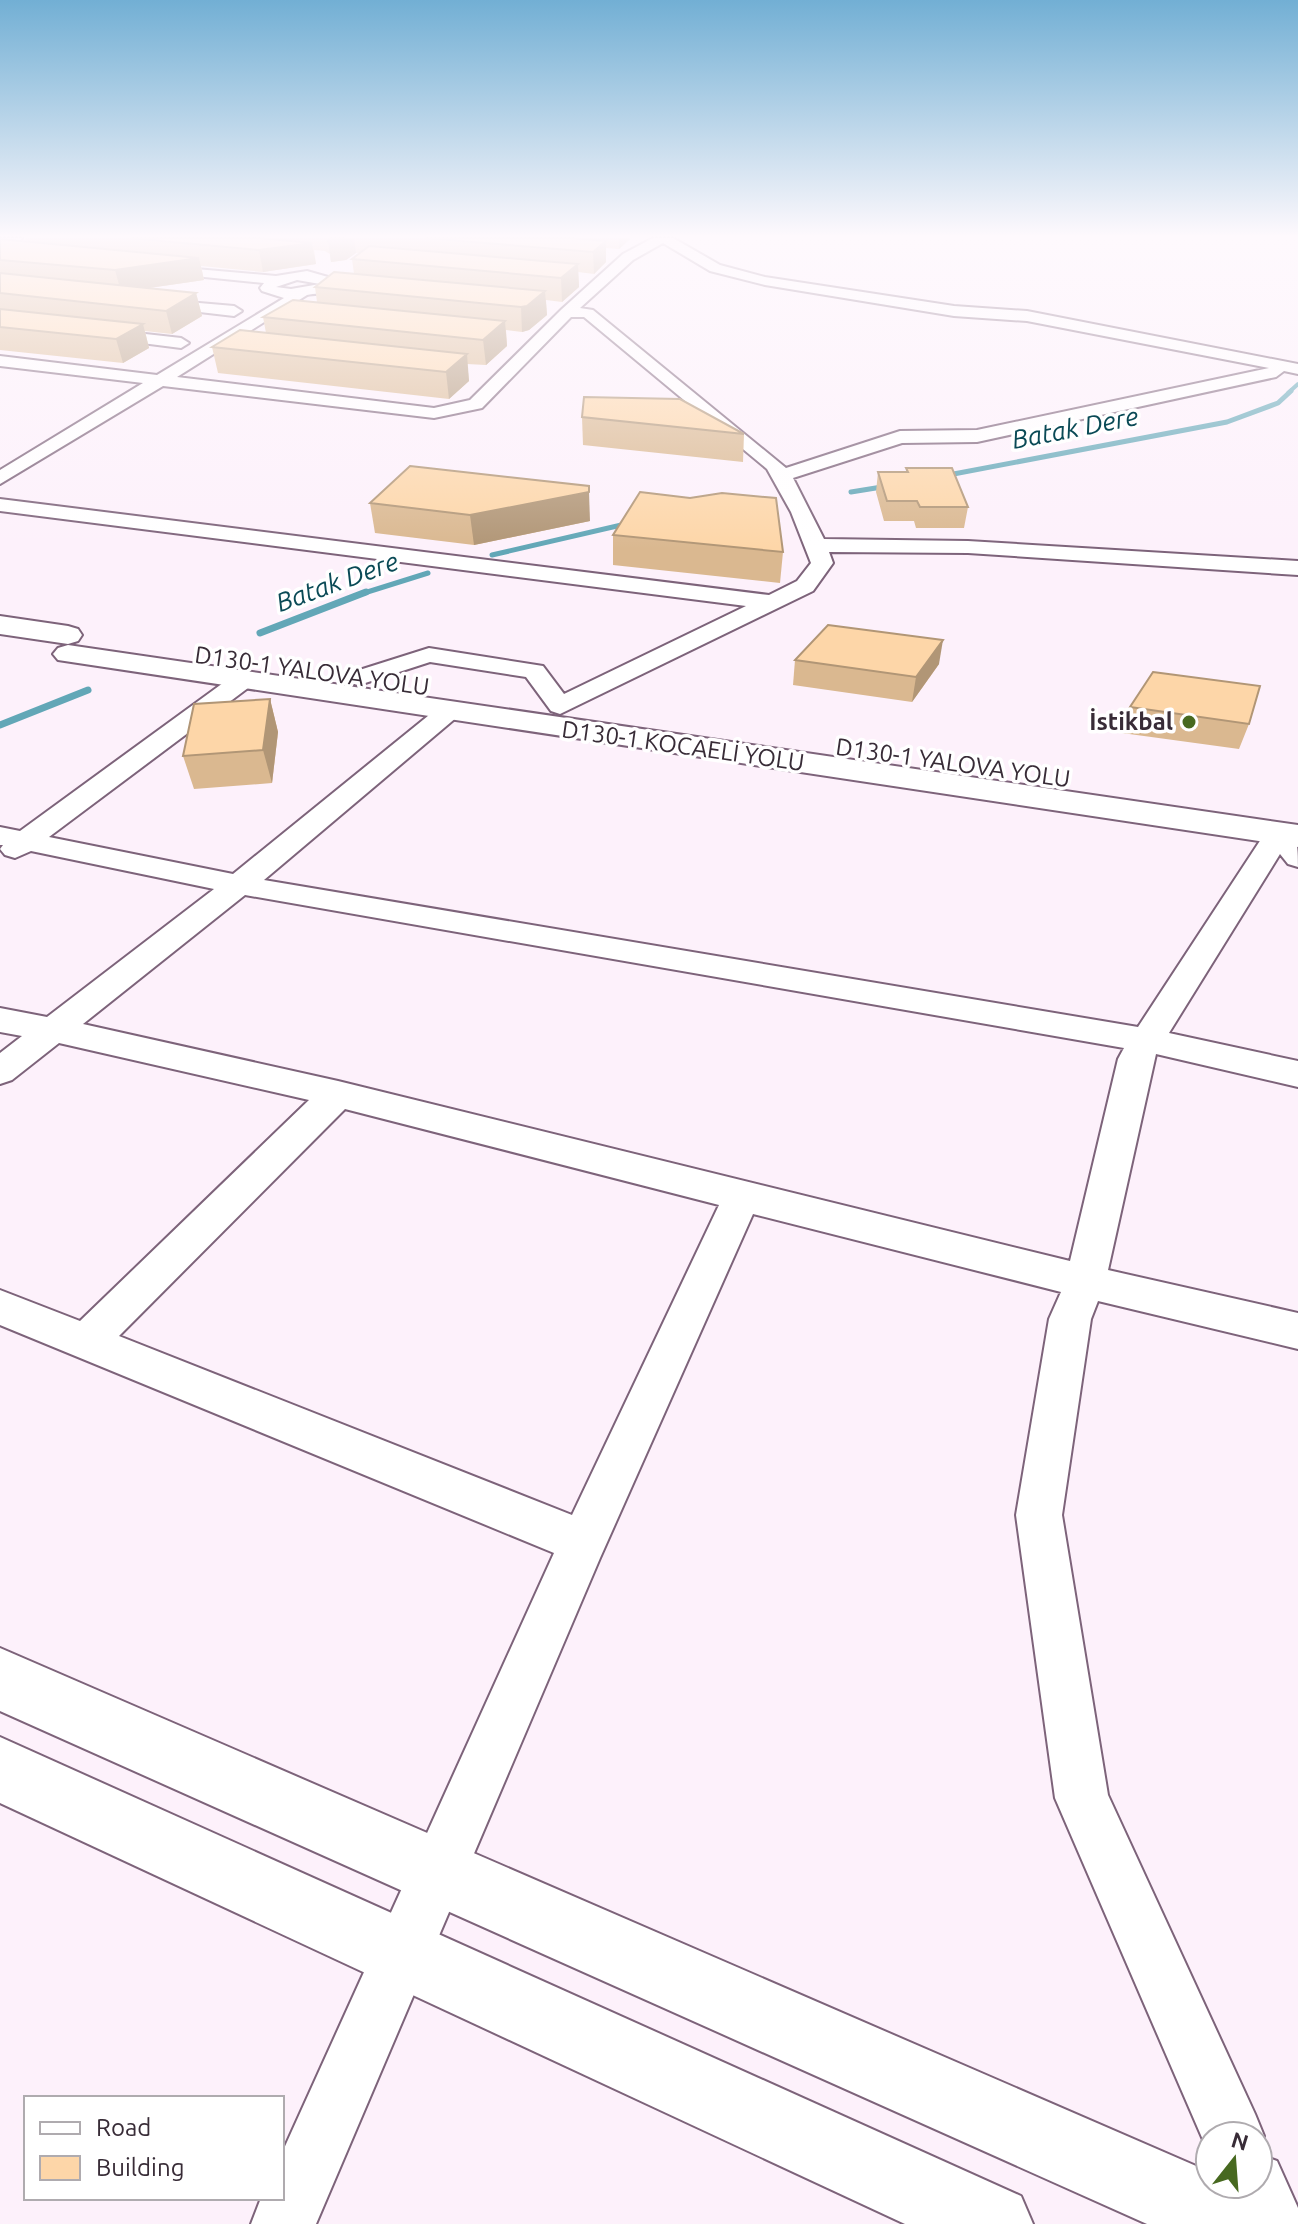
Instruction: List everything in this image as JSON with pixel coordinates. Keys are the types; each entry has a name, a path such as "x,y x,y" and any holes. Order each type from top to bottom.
{"main road":[{"name":"D130-1 YALOVA YOLU","path":"0,625 68,644 359,678 560,706 1293,835"},
{"name":"D130-1 KOCAELİ YOLU","path":"0,643 68,644 243,680 448,712 1293,835"},
{"path":"0,1679 1238,2224"},
{"path":"0,1769 993,2224"}],"street":[{"path":"101,391 183,342"},
{"path":"0,478 222,342"},
{"path":"0,361 434,413 476,404 496,375 528,342"},
{"path":"560,706 805,586 822,563 817,545 783,475 765,456 624,342"},
{"path":"1156,342 1298,370"},
{"path":"217,345 247,348"},
{"path":"783,475 900,437 977,436 1254,376 1298,370"},
{"path":"0,505 770,602"},
{"path":"817,545 982,547 1298,568"},
{"path":"0,857 14,839 243,680"},
{"path":"0,1071 239,885 448,712"},
{"path":"1226,2120 1082,1798 1039,1515 1070,1319 1085,1284 1135,1059 1293,835"},
{"path":"14,839 239,885 1147,1040 1298,1074"},
{"path":"0,1020 54,1029 338,1094 743,1194 1085,1284 1298,1331"},
{"path":"88,1340 338,1094"},
{"path":"283,2224 583,1542 743,1194"},
{"path":"0,1307 583,1542"},
{"path":"1261,2200 1272,2224"}],"building":[{"path":"221,342 351,342 467,354 446,372 212,347"},
{"path":"584,397 680,399 744,434 582,417"},
{"path":"410,466 589,486 589,492 470,515 370,503"},
{"path":"906,468 952,468 968,507 920,507 917,501 887,501 878,472 908,472"},
{"path":"640,492 690,498 722,493 776,498 783,552 613,535"},
{"path":"828,625 943,640 916,677 795,660"},
{"path":"1153,672 1260,686 1249,724 1130,707"},
{"path":"270,699 263,750 183,756 194,704"}],"waterway":[{"name":"Batak Dere","path":"1288,393 1298,384"},
{"name":"Batak Dere","path":"943,476 1227,422 1278,403 1291,391"},
{"name":"Batak Dere","path":"851,492 888,486"},
{"name":"Batak Dere","path":"492,555 630,523"},
{"name":"Batak Dere","path":"361,594 428,573"},
{"name":"Batak Dere","path":"260,633 366,592"},
{"name":"Batak Dere","path":"0,725 88,690"}],"place":[{"name":"İstikbal","path":"1189,722"}]}
